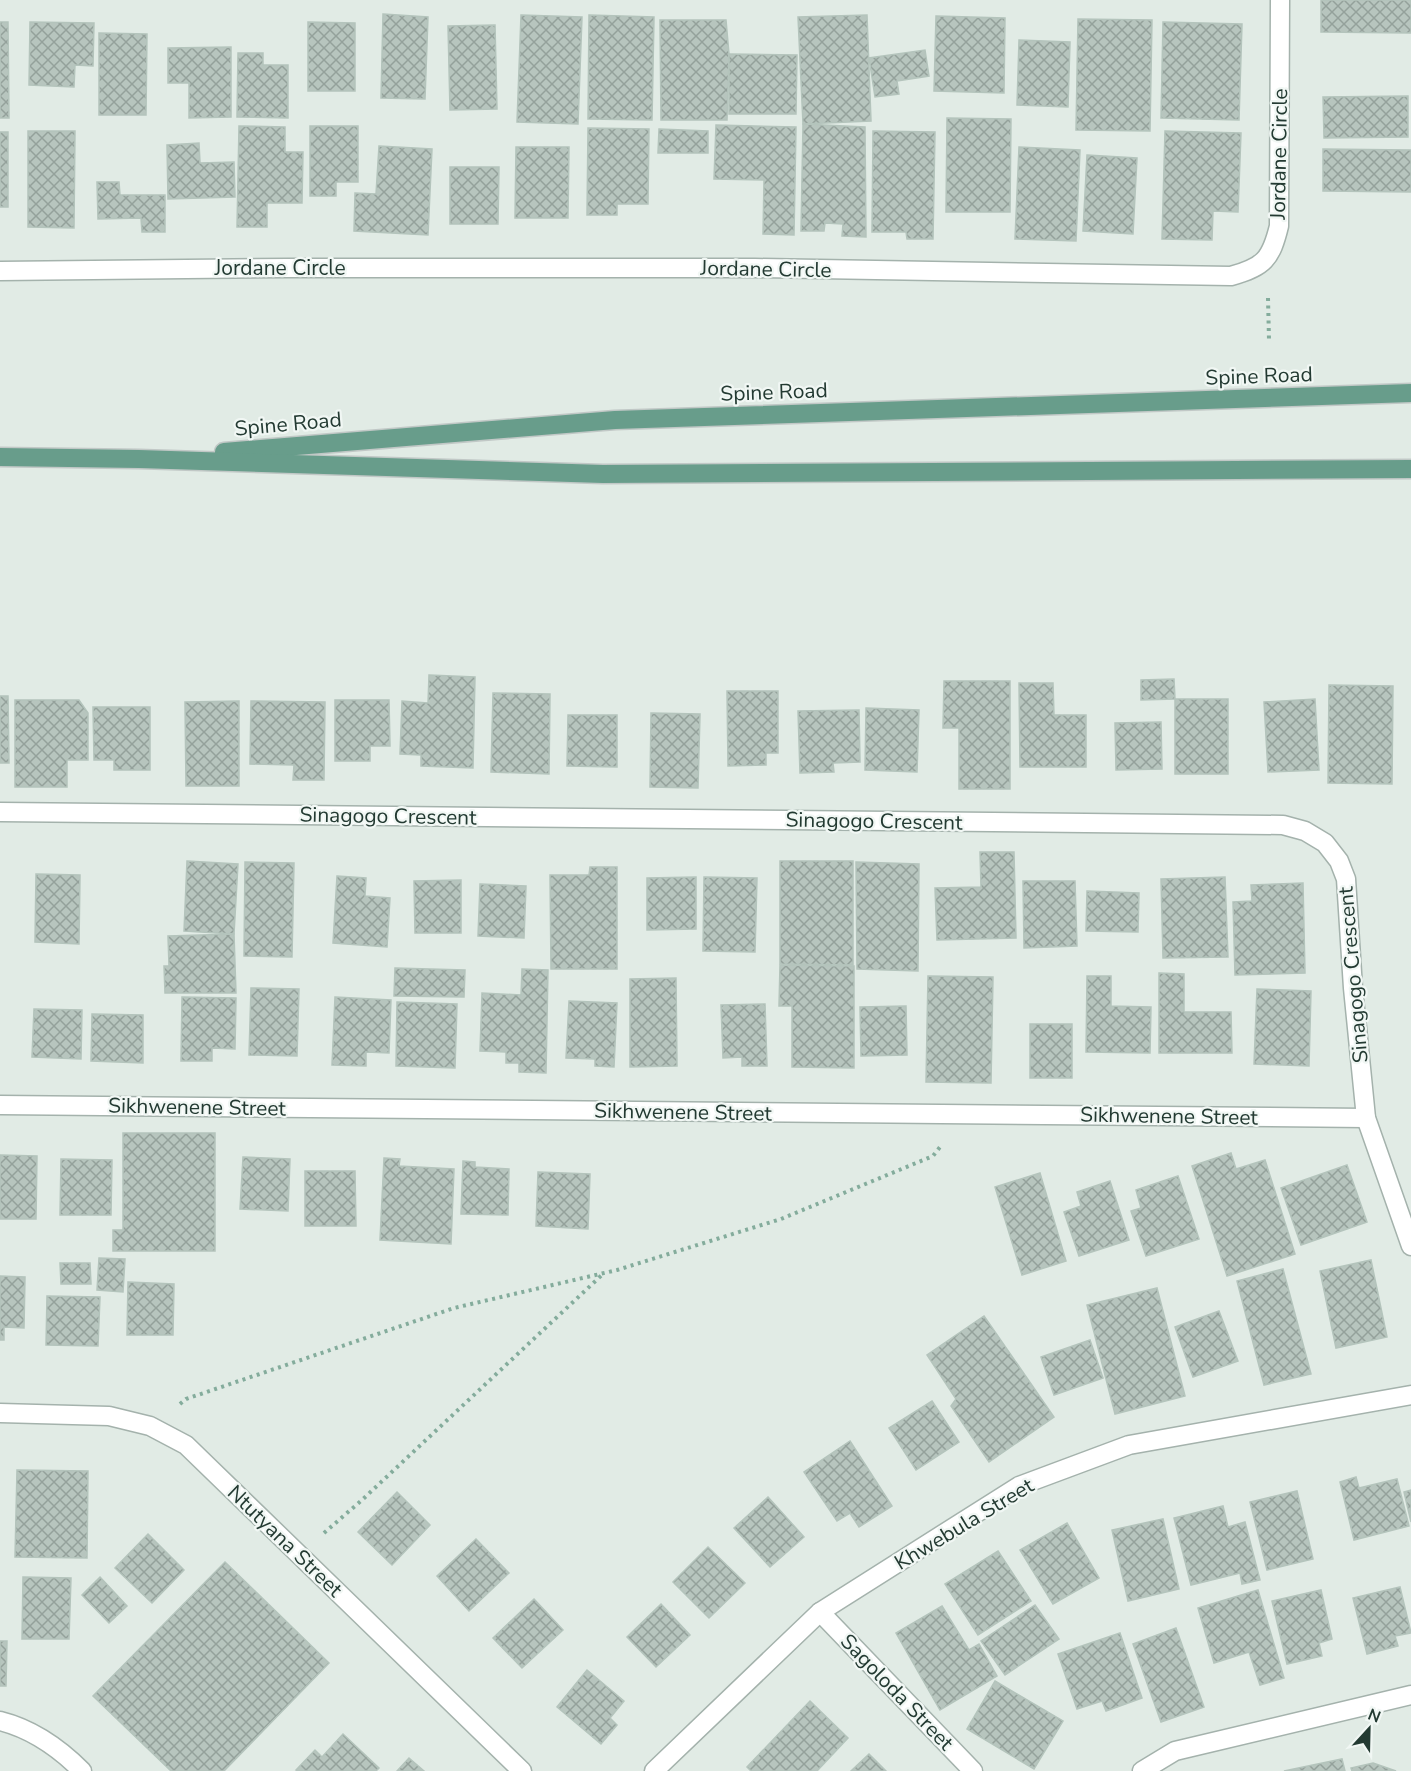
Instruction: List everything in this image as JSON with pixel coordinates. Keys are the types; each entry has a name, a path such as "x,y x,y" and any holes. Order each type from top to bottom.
{"main road":[{"name":"Spine Road","path":"139,459 615,420 1411,393"},
{"name":"Spine Road","path":"0,457 139,459 603,474 1411,469"}],"street":[{"name":"Jordane Circle","path":"0,271 288,268 743,268 1232,276 1250,271 1267,258 1275,243 1279,226 1280,0"},
{"name":"Sinagogo Crescent","path":"0,812 1283,825 1305,831 1325,843 1339,861 1346,879 1353,988 1366,1118 1411,1246"},
{"name":"Sikhwenene Street","path":"0,1105 1366,1118"},
{"name":"Khwebula Street","path":"654,1771 820,1612 1019,1486 1129,1445 1411,1395"},
{"name":"Ntutyana Street","path":"0,1413 109,1416 150,1426 186,1445 522,1771"},
{"name":"Sagoloda Street","path":"820,1612 973,1771"},
{"path":"1142,1771 1175,1751 1411,1695"},
{"path":"0,1721 18,1725 48,1742 82,1771"}],"path":[{"path":"150,1426 186,1399 454,1308 605,1272 781,1219 933,1156 967,1114"},
{"path":"299,1555 370,1493 605,1272"}],"building":[{"path":"1321,0 1411,0 1411,33 1321,32"},
{"path":"383,14 428,17 425,99 381,98"},
{"path":"521,15 582,17 578,124 517,122"},
{"path":"589,15 654,17 652,120 588,119"},
{"path":"867,15 871,121 803,124 798,17"},
{"path":"936,16 1005,18 1004,93 934,91"},
{"path":"1078,19 1152,20 1150,131 1076,130"},
{"path":"660,20 726,20 729,54 727,120 661,120"},
{"path":"0,22 8,22 9,118 0,118"},
{"path":"30,22 94,23 93,66 75,65 74,87 29,85"},
{"path":"308,22 355,23 355,91 308,91"},
{"path":"1163,22 1242,24 1239,120 1161,118"},
{"path":"495,25 497,109 450,110 448,26"},
{"path":"99,33 147,34 146,115 99,115"},
{"path":"1019,40 1070,42 1068,107 1017,105"},
{"path":"231,47 231,117 189,118 189,83 168,83 168,48"},
{"path":"925,50 929,76 897,81 899,94 875,97 869,58"},
{"path":"238,53 263,53 263,65 288,65 288,118 237,117"},
{"path":"729,54 797,55 796,114 729,114"},
{"path":"1408,96 1408,137 1324,138 1323,97"},
{"path":"947,118 1011,119 1010,212 946,212"},
{"path":"803,124 865,127 866,237 842,236 843,224 825,223 824,231 801,231"},
{"path":"716,125 796,127 794,235 763,234 764,180 714,179"},
{"path":"239,126 285,127 285,152 303,152 302,203 267,203 267,227 237,227"},
{"path":"310,126 358,126 358,182 336,182 336,196 310,196"},
{"path":"588,128 649,129 648,204 617,204 617,215 587,215"},
{"path":"659,129 708,131 708,153 658,153"},
{"path":"28,131 75,131 74,228 28,227"},
{"path":"873,131 935,132 933,239 907,239 906,232 872,232"},
{"path":"1165,131 1241,133 1238,212 1213,211 1212,240 1162,239"},
{"path":"0,132 8,132 8,207 0,207"},
{"path":"199,143 200,163 234,162 235,197 168,199 167,145"},
{"path":"379,146 432,149 428,235 354,231 355,193 376,194"},
{"path":"516,147 569,147 568,218 515,218"},
{"path":"1019,147 1080,150 1076,241 1015,239"},
{"path":"1323,149 1411,150 1411,192 1323,191"},
{"path":"1087,155 1137,158 1133,234 1083,231"},
{"path":"450,167 499,167 498,224 450,224"},
{"path":"97,182 119,182 120,195 165,195 165,232 142,232 141,218 98,219"},
{"path":"429,675 475,677 473,768 421,766 421,755 400,754 402,701 428,703"},
{"path":"1174,679 1175,699 1141,700 1141,680"},
{"path":"944,681 1010,681 1010,789 959,789 959,728 943,728"},
{"path":"1019,683 1053,683 1054,715 1086,715 1086,767 1020,767"},
{"path":"1329,685 1393,686 1392,784 1328,783"},
{"path":"727,691 778,691 778,753 766,753 766,765 728,766"},
{"path":"493,693 550,694 549,774 491,772"},
{"path":"0,696 8,696 9,763 0,763"},
{"path":"1175,699 1228,699 1228,774 1175,774"},
{"path":"1315,699 1319,770 1268,772 1264,702"},
{"path":"15,700 79,700 88,713 88,760 67,760 67,787 15,787"},
{"path":"335,700 389,700 390,746 370,746 370,761 335,761"},
{"path":"239,701 239,786 186,786 185,702"},
{"path":"251,701 325,702 324,780 293,780 294,765 250,764"},
{"path":"93,707 150,707 150,770 114,770 114,760 94,760"},
{"path":"866,708 919,710 917,772 865,770"},
{"path":"859,710 860,762 833,763 834,772 800,773 798,711"},
{"path":"651,713 700,714 698,788 650,787"},
{"path":"568,715 617,715 617,767 567,766"},
{"path":"1161,722 1162,769 1116,770 1115,723"},
{"path":"980,852 1014,852 1016,938 937,940 935,888 981,887"},
{"path":"187,861 238,864 234,934 184,931"},
{"path":"780,861 853,861 853,965 780,964"},
{"path":"245,862 294,863 292,957 244,956"},
{"path":"856,862 919,864 918,971 857,969"},
{"path":"590,867 617,867 617,969 551,969 550,875 589,875"},
{"path":"36,874 80,875 79,944 35,942"},
{"path":"337,876 366,878 365,896 390,898 387,947 333,943"},
{"path":"696,877 696,929 647,930 647,878"},
{"path":"704,877 757,878 755,952 703,951"},
{"path":"1225,877 1228,957 1163,958 1161,879"},
{"path":"461,880 461,933 415,933 414,881"},
{"path":"1023,881 1075,881 1077,946 1024,948"},
{"path":"1303,883 1305,973 1235,975 1233,902 1252,901 1251,885"},
{"path":"480,884 526,886 524,938 478,936"},
{"path":"1087,891 1139,893 1138,932 1086,931"},
{"path":"234,934 236,993 165,993 164,966 169,966 168,936"},
{"path":"780,965 854,966 854,1068 792,1067 792,1006 779,1006"},
{"path":"395,968 465,970 464,997 394,996"},
{"path":"522,969 548,970 546,1073 519,1072 519,1063 506,1063 506,1052 480,1051 482,993 521,995"},
{"path":"1159,973 1184,974 1184,1012 1231,1012 1232,1053 1159,1053"},
{"path":"928,976 993,977 991,1083 926,1082"},
{"path":"1087,976 1111,976 1111,1006 1151,1007 1150,1053 1086,1052"},
{"path":"676,978 677,1066 630,1067 630,979"},
{"path":"251,988 299,989 297,1056 249,1055"},
{"path":"1257,989 1311,991 1309,1066 1254,1064"},
{"path":"182,997 236,998 235,1049 212,1048 212,1061 181,1061"},
{"path":"335,997 391,1000 389,1053 366,1052 366,1066 332,1065"},
{"path":"569,1001 617,1003 614,1067 595,1066 595,1059 566,1058"},
{"path":"397,1002 457,1004 455,1068 396,1066"},
{"path":"765,1004 767,1066 742,1066 742,1057 723,1058 721,1005"},
{"path":"906,1006 907,1055 861,1056 860,1007"},
{"path":"34,1009 82,1010 81,1059 32,1057"},
{"path":"92,1014 143,1015 143,1063 91,1061"},
{"path":"1030,1024 1072,1024 1072,1078 1030,1078"},
{"path":"123,1133 215,1133 215,1251 113,1251 113,1230 123,1230"},
{"path":"1231,1153 1236,1169 1265,1160 1295,1254 1227,1276 1192,1166"},
{"path":"0,1155 37,1156 36,1219 0,1219"},
{"path":"243,1157 290,1159 288,1211 240,1209"},
{"path":"384,1158 400,1159 399,1166 454,1169 451,1244 380,1240"},
{"path":"61,1159 112,1160 111,1215 60,1215"},
{"path":"463,1161 475,1162 475,1167 509,1169 508,1215 461,1214"},
{"path":"1347,1165 1367,1222 1301,1245 1281,1188"},
{"path":"305,1171 355,1171 356,1226 305,1226"},
{"path":"538,1172 590,1174 588,1229 536,1226"},
{"path":"1040,1173 1066,1261 1022,1275 995,1187"},
{"path":"1178,1176 1199,1239 1146,1256 1131,1211 1141,1208 1136,1190"},
{"path":"1110,1181 1129,1240 1079,1256 1064,1212 1081,1206 1077,1192"},
{"path":"99,1258 125,1259 123,1292 97,1290"},
{"path":"1371,1260 1387,1337 1336,1348 1320,1271"},
{"path":"60,1263 90,1263 91,1284 61,1284"},
{"path":"1283,1269 1311,1374 1264,1385 1237,1281"},
{"path":"0,1276 25,1277 24,1328 4,1327 4,1340 0,1340"},
{"path":"128,1282 174,1284 173,1335 127,1335"},
{"path":"1157,1288 1185,1396 1115,1414 1087,1305"},
{"path":"47,1296 100,1297 98,1346 46,1345"},
{"path":"1219,1311 1238,1361 1193,1377 1175,1327"},
{"path":"984,1316 1054,1417 989,1462 951,1406 956,1399 927,1355"},
{"path":"1090,1340 1103,1378 1054,1395 1041,1357"},
{"path":"932,1401 959,1442 916,1470 889,1428"},
{"path":"850,1441 892,1506 859,1527 850,1513 837,1521 804,1472"},
{"path":"17,1470 88,1471 87,1558 15,1557"},
{"path":"1356,1477 1359,1488 1397,1479 1409,1526 1354,1540 1340,1482"},
{"path":"1411,1490 1411,1522 1404,1492"},
{"path":"1297,1491 1313,1559 1267,1570 1250,1502"},
{"path":"397,1492 430,1525 392,1565 358,1532"},
{"path":"768,1497 804,1537 770,1567 734,1528"},
{"path":"1223,1506 1228,1527 1245,1522 1260,1580 1242,1584 1240,1573 1191,1585 1174,1518"},
{"path":"1163,1519 1179,1589 1128,1601 1112,1530"},
{"path":"1067,1523 1099,1578 1053,1604 1020,1550"},
{"path":"148,1534 184,1570 152,1603 115,1568"},
{"path":"476,1539 509,1573 469,1611 437,1576"},
{"path":"708,1547 745,1583 709,1618 673,1582"},
{"path":"998,1551 1031,1601 978,1635 945,1584"},
{"path":"225,1562 329,1663 224,1771 171,1771 93,1696"},
{"path":"23,1577 71,1578 69,1639 22,1639"},
{"path":"100,1577 127,1606 109,1623 82,1595"},
{"path":"1400,1587 1411,1633 1395,1636 1398,1646 1367,1654 1353,1598"},
{"path":"1258,1590 1284,1678 1260,1685 1249,1652 1214,1663 1198,1608"},
{"path":"1321,1590 1332,1639 1319,1643 1322,1656 1287,1664 1272,1601"},
{"path":"534,1599 563,1630 522,1668 493,1638"},
{"path":"661,1604 690,1635 656,1667 627,1637"},
{"path":"1035,1605 1059,1639 1005,1675 981,1641"},
{"path":"942,1606 969,1650 979,1644 997,1676 940,1710 896,1633"},
{"path":"1176,1628 1204,1707 1161,1722 1133,1644"},
{"path":"1120,1633 1142,1698 1106,1711 1102,1701 1077,1709 1058,1654"},
{"path":"0,1641 7,1641 6,1686 0,1686"},
{"path":"587,1670 624,1701 610,1718 617,1725 601,1744 557,1707"},
{"path":"995,1681 1063,1721 1034,1769 967,1729"},
{"path":"810,1701 848,1738 817,1771 751,1771 747,1767"},
{"path":"343,1734 379,1768 376,1771 296,1770 315,1750 322,1757"},
{"path":"869,1754 886,1771 851,1771"},
{"path":"409,1758 424,1771 397,1771"},
{"path":"1342,1759 1345,1771 1284,1771"},
{"path":"1373,1763 1396,1771 1352,1771 1351,1768"}]}
